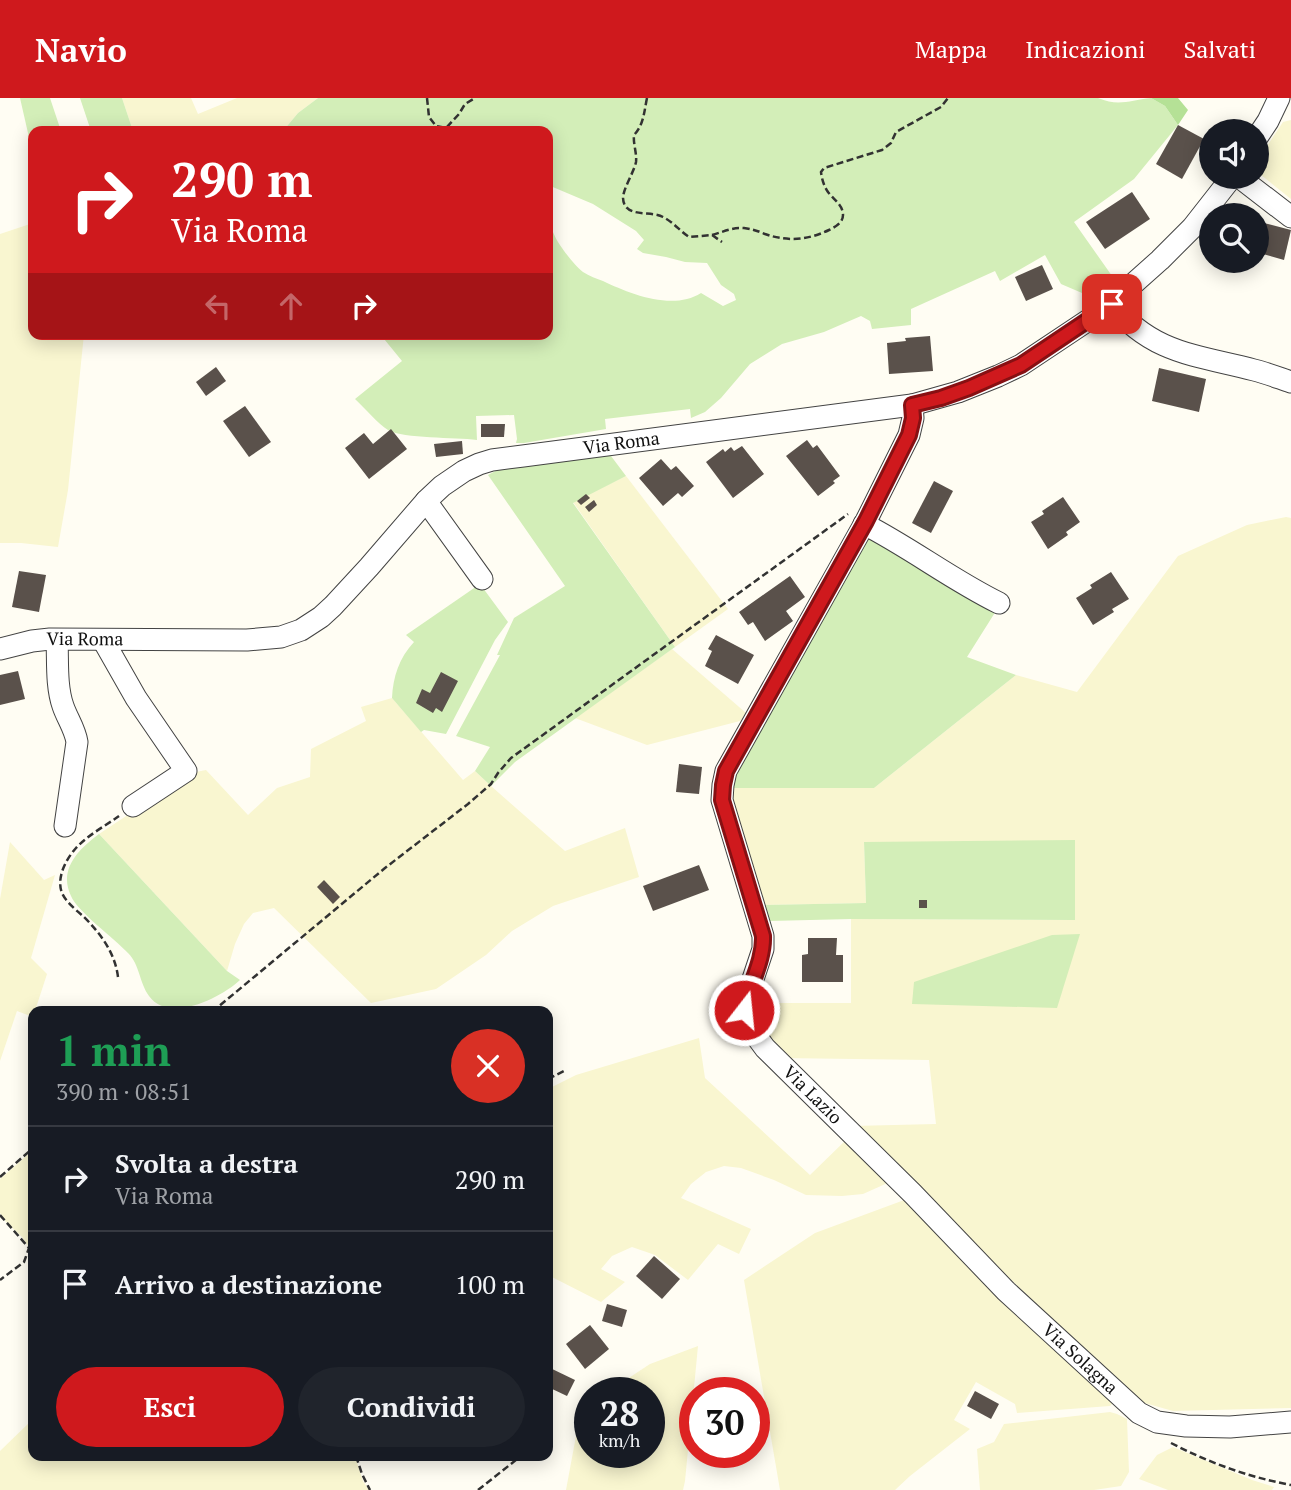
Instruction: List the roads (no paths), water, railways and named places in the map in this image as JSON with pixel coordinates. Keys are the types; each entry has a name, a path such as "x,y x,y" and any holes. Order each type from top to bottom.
{"street":[{"path":"1269,119 1279,98"},
{"name":"Via Roma","path":"0,649 32,641 247,640 281,637 301,631 333,606 442,486 464,471 492,460 912,405 969,388 1021,365 1112,304 1192,228 1223,189"},
{"path":"1255,189 1291,217"},
{"path":"1112,304 1127,321 1154,341 1173,350 1291,382"},
{"name":"Via Lazio","path":"912,405 913,418 909,435 858,518 726,771 722,800 763,936 763,949 744,1010 751,1029 765,1048 913,1194"},
{"path":"426,501 482,579"},
{"path":"858,518 968,587 999,603"},
{"path":"57,640 62,704 77,742 65,826"},
{"path":"103,640 136,698 186,771 133,806"},
{"name":"Via Solagna","path":"913,1194 1006,1291 1147,1418 1157,1422 1197,1427 1291,1422"}]}
